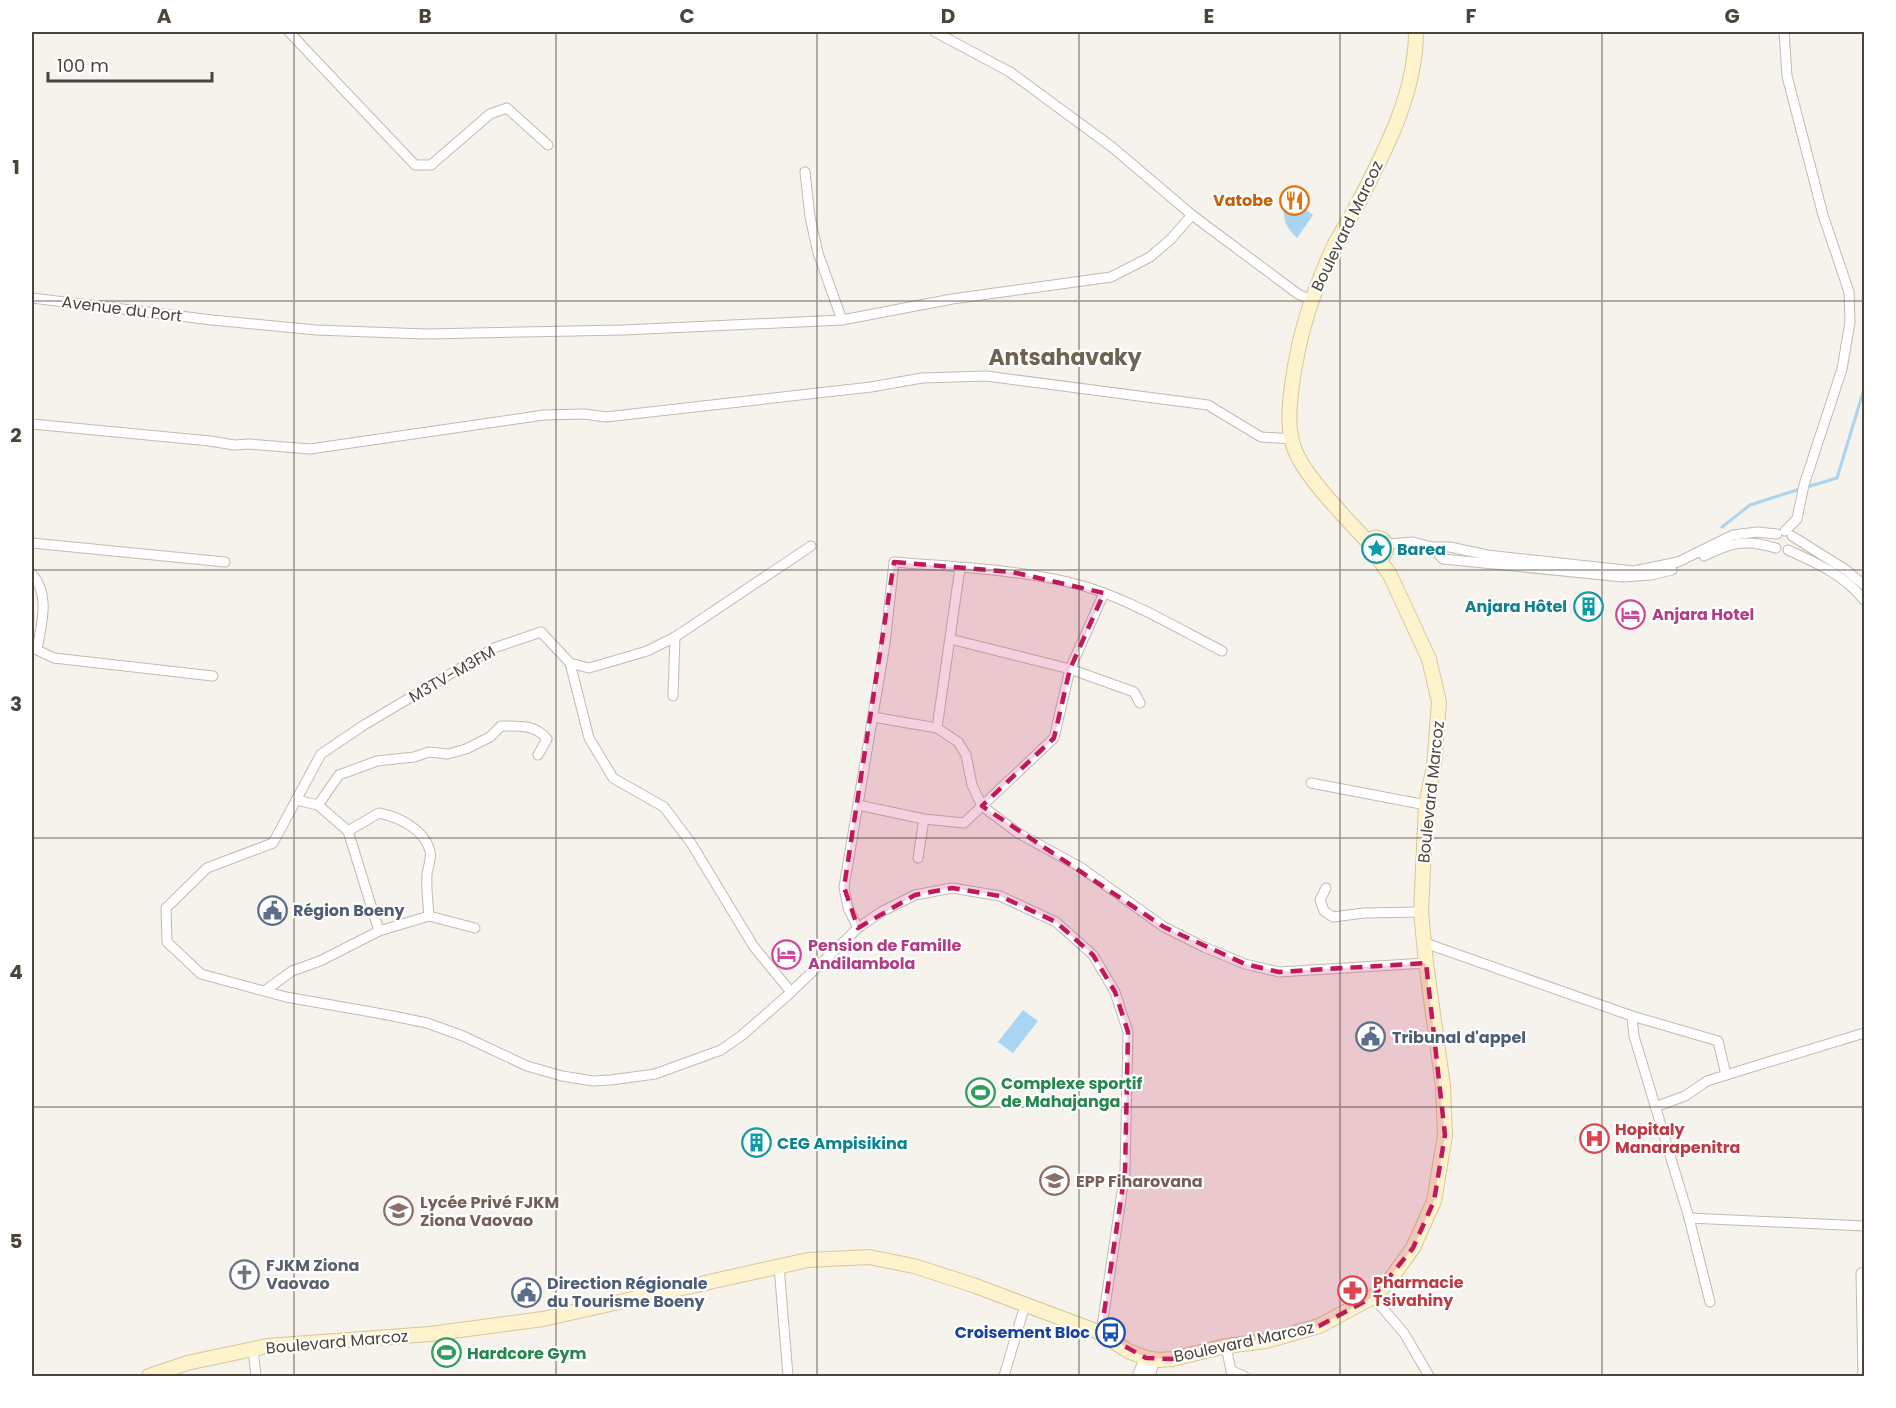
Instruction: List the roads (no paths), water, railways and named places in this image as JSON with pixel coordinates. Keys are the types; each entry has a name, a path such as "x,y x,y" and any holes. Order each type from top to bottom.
{"main road":[{"name":"Boulevard Marcoz","path":"1367,541 1338,509 1298,456 1288,417 1296,355 1311,300 1335,243 1353,213 1395,129 1410,81 1416,49 1416,32"},
{"path":"1372,537 1378,537 1387,544 1384,556 1379,559 1372,558 1367,554 1365,548 1367,541 1372,537"},
{"name":"Boulevard Marcoz","path":"149,1377 187,1363 267,1346 430,1334 543,1319 807,1260 869,1257 914,1266 973,1285 1101,1333 1146,1358 1172,1359 1226,1346 1266,1341 1319,1326 1373,1298 1389,1281 1417,1240 1434,1201 1445,1135 1443,1086 1421,912 1426,805 1434,766 1439,702 1429,659 1390,575 1379,559"}],"street":[{"path":"290,32 415,165 431,165 490,114 507,108 548,145"},
{"path":"935,32 1010,72 1112,147 1192,215 1298,294 1311,300"},
{"path":"1776,548 1774,539 1785,534 1797,519 1804,485 1842,369 1850,321 1849,292 1823,215 1787,76 1784,32"},
{"path":"805,172 810,217 818,252 842,320"},
{"name":"Avenue du Port","path":"32,298 316,330 426,334 624,330 842,320 952,299 1111,277 1150,257 1171,239 1192,215"},
{"path":"32,424 234,445 249,444 310,450 544,415 584,414 606,417 871,387 922,378 986,376 1208,405 1261,437 1292,439"},
{"path":"1387,544 1413,542 1487,555 1634,571 1678,562 1733,535 1757,532 1785,534 1846,570 1864,585"},
{"path":"1785,534 1792,545 1788,550"},
{"path":"1432,547 1443,559 1623,578 1668,571 1731,544 1756,542 1788,550 1824,566 1844,579 1864,600"},
{"path":"32,543 225,562"},
{"path":"791,992 754,947 691,843 664,807 613,778 589,738 570,663 589,668 646,651 675,637 811,546"},
{"path":"858,928 848,908 844,887 885,644 894,562 1012,572 1073,583 1104,593 1222,651"},
{"path":"937,728 960,568"},
{"path":"32,574 39,583 44,603 37,650 54,657 213,676"},
{"path":"858,805 924,819 964,823 1054,738 1070,669 1104,593"},
{"name":"M3TV-M3FM","path":"266,990 201,974 167,942 166,908 207,868 273,843 321,754 364,725 494,648 541,632 570,663"},
{"path":"673,696 675,637"},
{"path":"950,639 1070,669 1134,692 1140,703"},
{"path":"873,717 937,728 958,742 966,755 972,785 982,807 1018,833 1080,867 1164,927 1204,947 1245,964 1279,972 1426,963"},
{"path":"318,805 339,776 377,761 414,757 429,752 448,754 466,749 490,737 501,726 524,726 540,731 547,739 538,755"},
{"path":"1311,783 1426,805"},
{"path":"296,800 318,805 348,831 379,931"},
{"path":"348,831 379,813 395,816 422,836 430,852 427,875 429,916"},
{"path":"918,858 924,819"},
{"path":"266,990 286,997 427,1023 463,1036 527,1066 562,1076 593,1081 655,1074 721,1050 741,1036 858,928 881,912 915,895 952,888 1000,896 1056,922 1093,956 1115,992 1128,1032 1125,1172 1101,1333"},
{"path":"1326,888 1320,900 1324,911 1333,917 1421,912"},
{"path":"266,990 292,971 320,961 379,931 429,916 475,928"},
{"path":"1425,943 1632,1016 1718,1041 1726,1075"},
{"path":"1632,1016 1634,1036 1689,1218 1710,1302"},
{"path":"1655,1107 1685,1096 1707,1081 1864,1032"},
{"path":"1689,1218 1864,1226"},
{"path":"779,1266 788,1377"},
{"path":"1861,1273 1863,1377"},
{"path":"1373,1298 1404,1333 1429,1377"},
{"path":"1004,1377 1025,1305"},
{"path":"1226,1346 1232,1374 1244,1377"},
{"path":"253,1349 256,1377"},
{"path":"1139,1377 1146,1358"},
{"path":"1146,1358 1151,1368 1148,1377"}],"water":[{"path":"1287,196 1313,215 1297,238 1284,219"},
{"path":"1023,1010 1038,1021 1013,1053 998,1042"}],"waterway":[{"path":"1807,487 1837,478 1864,389"},
{"path":"1722,527 1750,505 1800,489"}],"place":[{"name":"Vatobe","path":"1294,200"},
{"name":"Barea","path":"1376,549"},
{"name":"Anjara Hôtel","path":"1588,606"},
{"name":"Anjara Hotel","path":"1631,614"},
{"name":"Région Boeny","path":"272,910"},
{"name":"Pension de Famille Andilambola","path":"787,954"},
{"name":"Tribunal d'appel","path":"1371,1037"},
{"name":"Complexe sportif de Mahajanga","path":"980,1092"},
{"name":"Hopitaly Manarapenitra","path":"1594,1138"},
{"name":"CEG Ampisikina","path":"756,1143"},
{"name":"EPP Fiharovana","path":"1055,1181"},
{"name":"Lycée Privé FJKM Ziona Vaovao","path":"399,1211"},
{"name":"FJKM Ziona Vaovao","path":"245,1274"},
{"name":"Pharmacie Tsivahiny","path":"1352,1291"},
{"name":"Direction Régionale du Tourisme Boeny","path":"526,1292"},
{"name":"Croisement Bloc","path":"1111,1332"},
{"name":"Hardcore Gym","path":"446,1353"}],"district":[{"name":"Antsahavaky","path":"1065,357"}]}
